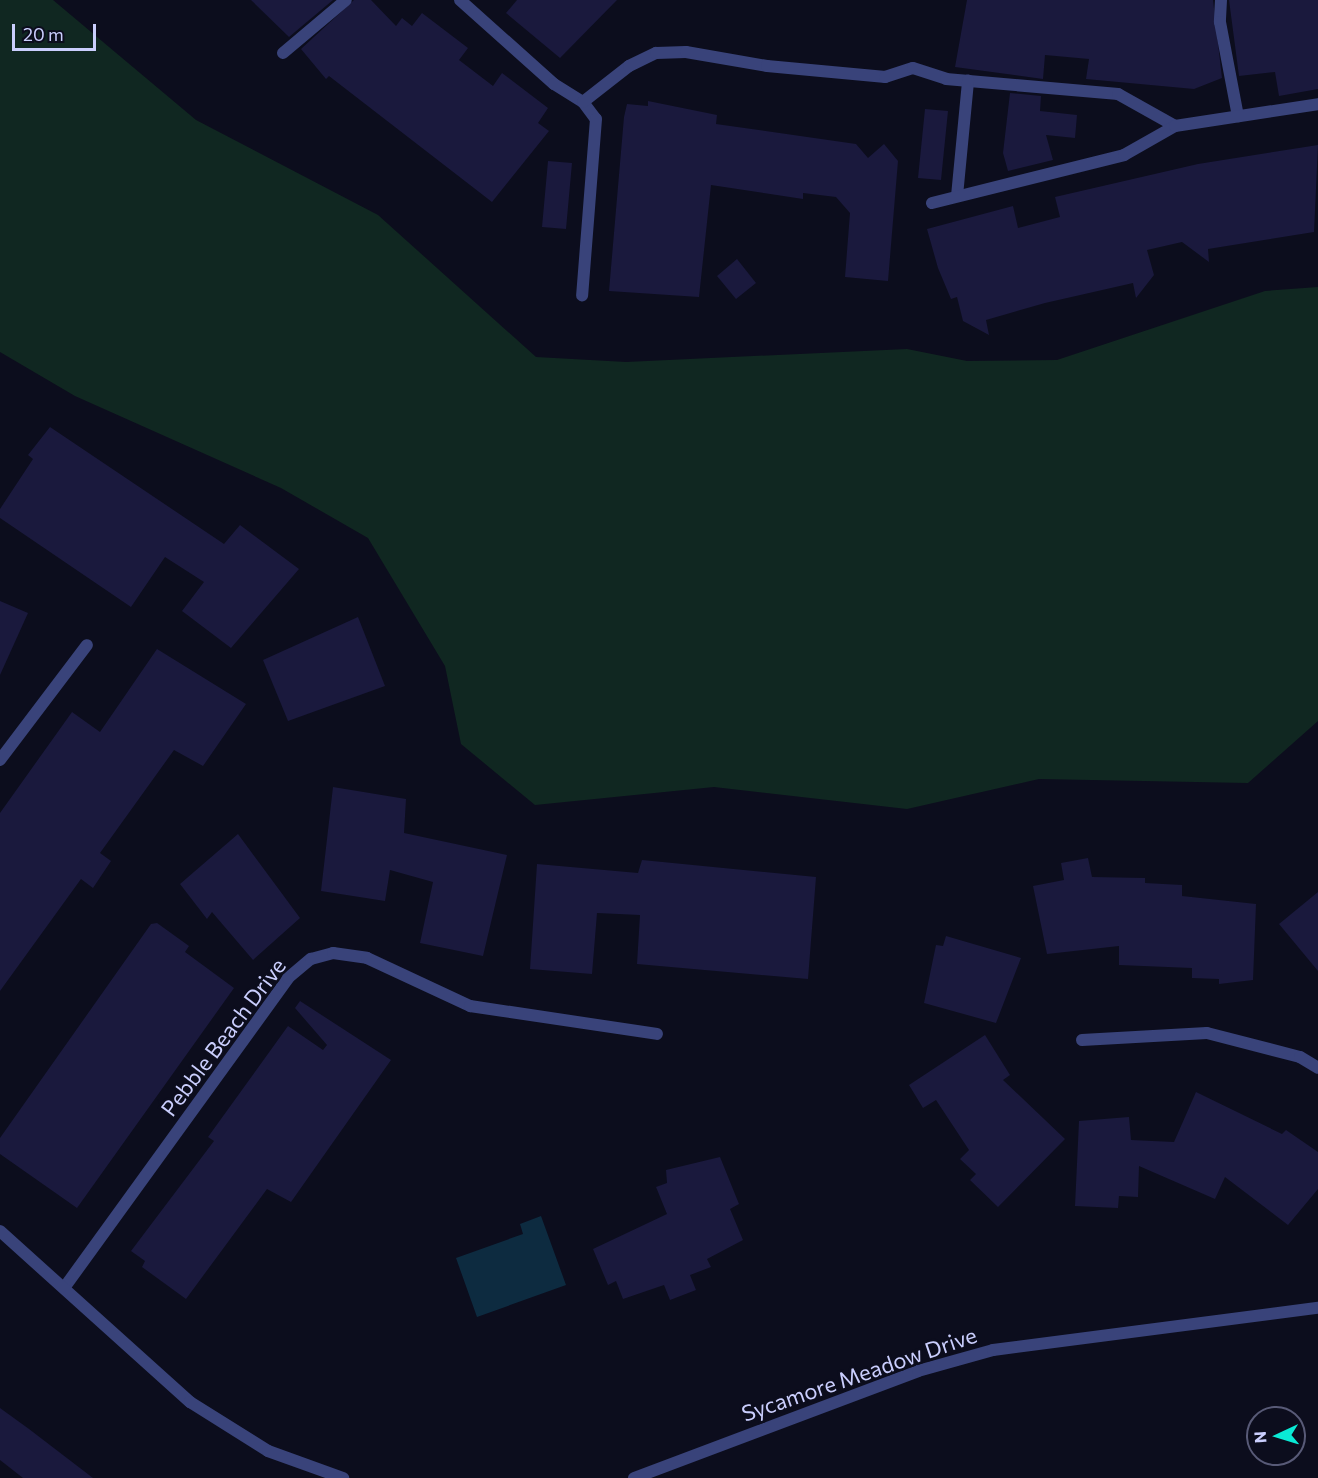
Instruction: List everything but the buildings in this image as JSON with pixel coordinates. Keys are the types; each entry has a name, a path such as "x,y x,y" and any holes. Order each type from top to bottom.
{"street":[{"path":"283,53 346,0"},
{"path":"459,0 554,84 583,102 596,119 582,295"},
{"path":"1221,0 1220,22 1238,116"},
{"path":"583,102 628,66 656,53 686,52 885,77 912,68 968,81 1118,94 1175,126"},
{"path":"957,196 968,81"},
{"path":"932,203 1124,154 1175,126 1318,104"},
{"path":"0,760 87,645"},
{"name":"Pebble Beach Drive","path":"64,1288 288,978 311,959 333,952 367,958 470,1006 657,1034"},
{"path":"1082,1041 1207,1033 1300,1057 1318,1068"},
{"path":"0,1231 190,1402 268,1451 343,1478"},
{"name":"Sycamore Meadow Drive","path":"634,1478 918,1371 993,1350 1318,1308"}],"green space":[{"path":"0,0 53,0 196,120 378,215 536,357 626,362 907,349 967,361 1057,360 1265,291 1318,287 1318,721 1248,783 1039,779 907,809 714,787 535,805 461,744 445,666 368,538 281,488 75,396 0,352"}],"water":[{"path":"541,1216 566,1285 477,1317 456,1258 523,1234 520,1224"}]}
